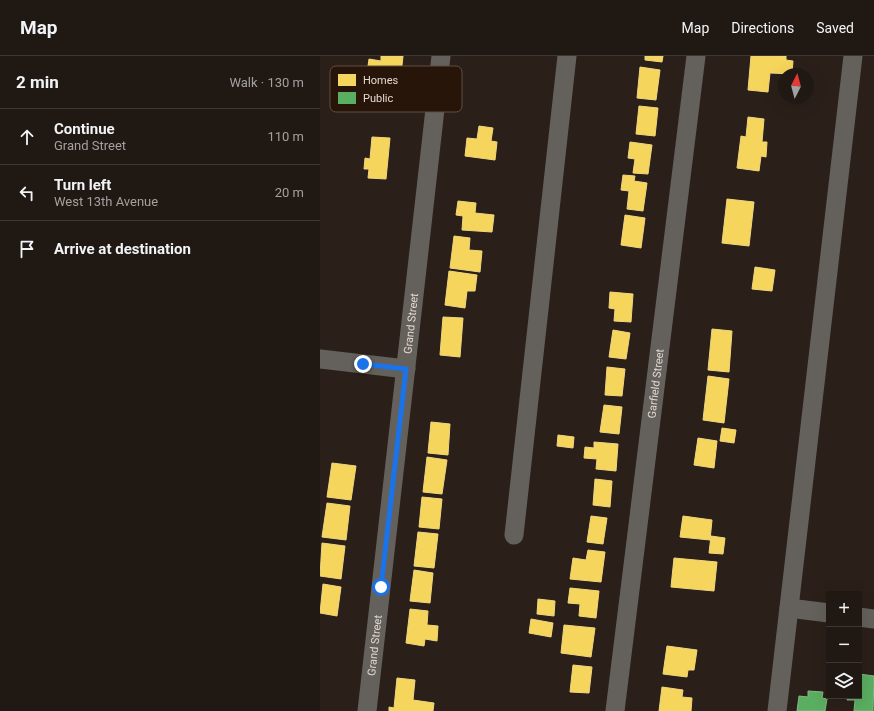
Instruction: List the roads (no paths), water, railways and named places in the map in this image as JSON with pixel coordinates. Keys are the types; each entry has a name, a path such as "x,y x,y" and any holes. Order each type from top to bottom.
{"street":[{"name":"Grand Street","path":"440,66 441,56"},
{"path":"514,535 567,56"},
{"name":"Garfield Street","path":"615,711 696,56"},
{"path":"777,711 853,56"},
{"name":"Grand Street","path":"367,711 435,112"},
{"path":"320,359 406,369"},
{"path":"789,608 826,613"},
{"path":"862,617 874,618"}]}
